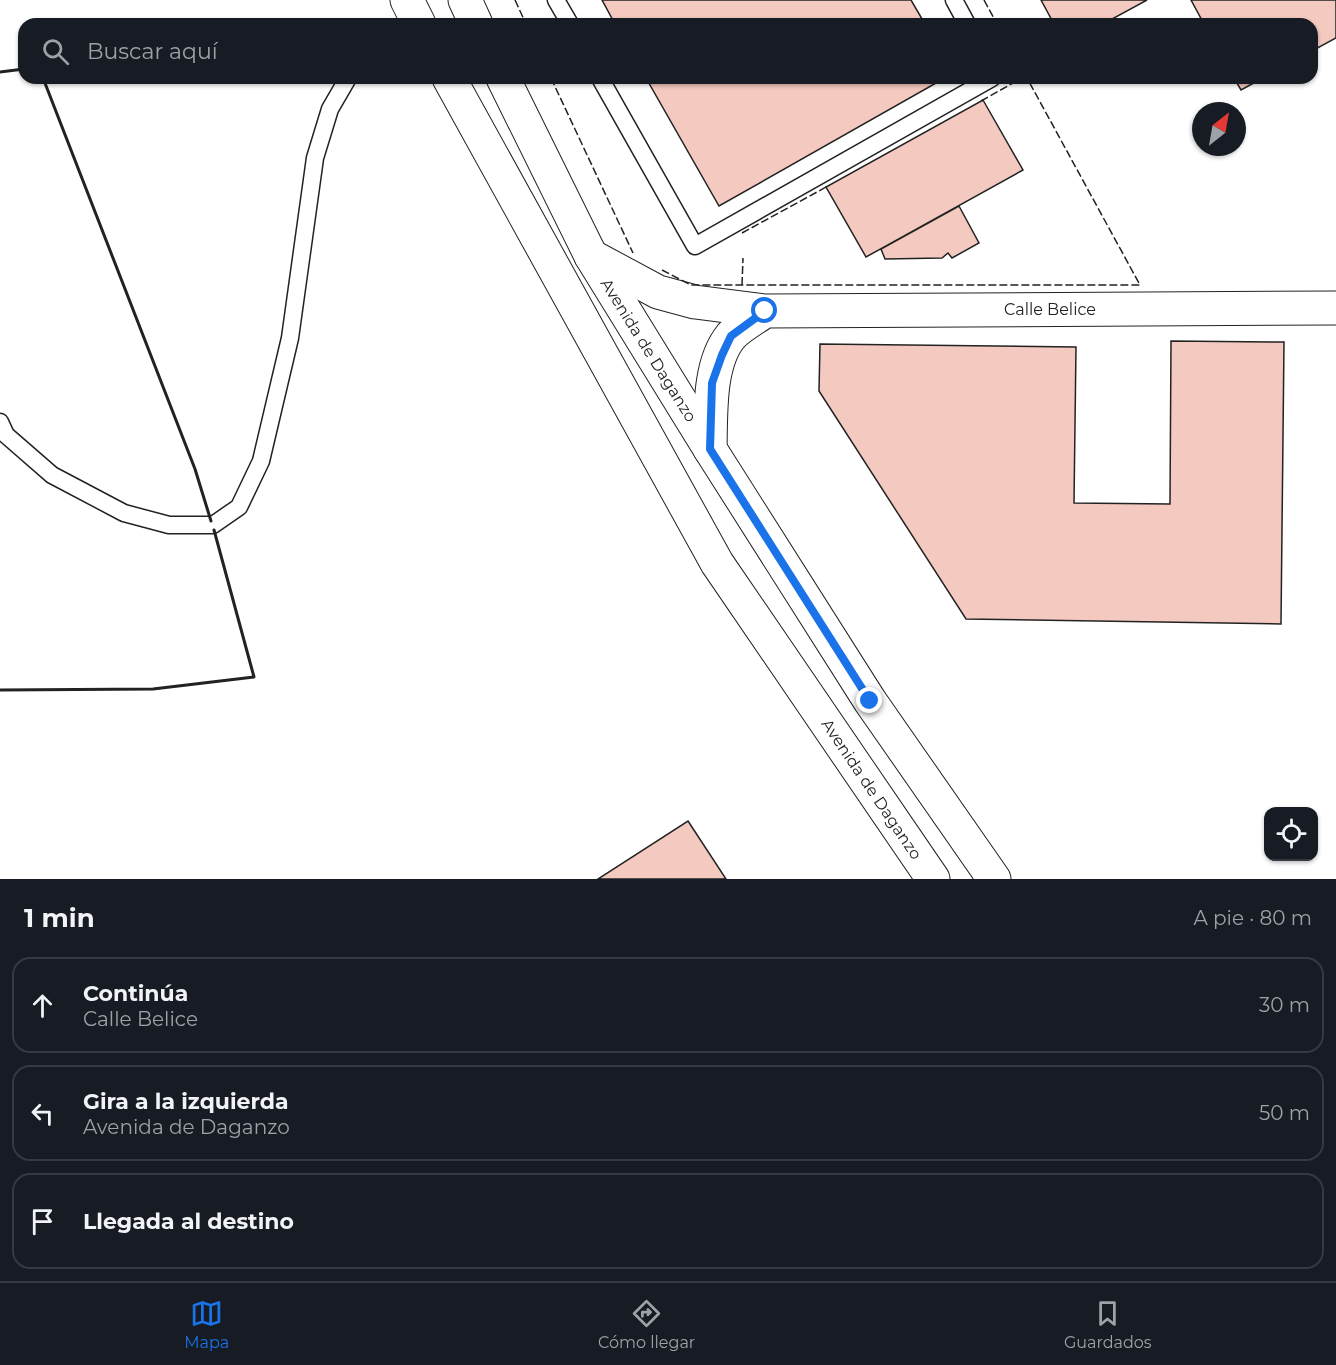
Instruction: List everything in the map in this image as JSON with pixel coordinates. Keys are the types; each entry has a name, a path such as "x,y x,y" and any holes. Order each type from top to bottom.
{"main road":[{"path":"465,0 473,18"},
{"name":"Avenida de Daganzo","path":"452,84 717,563 933,879"},
{"name":"Avenida de Daganzo","path":"506,84 591,256 870,701 994,879"},
{"name":"Calle Belice","path":"591,256 658,292 695,302 765,311 1336,308"},
{"path":"710,449 712,383 722,355 731,336 765,311"}],"lane":[{"path":"556,0 566,18"},
{"path":"954,0 964,18"},
{"path":"0,422 6,435 52,474 124,513 168,525 213,525 239,507 261,461 290,338 315,158 330,109 345,84"},
{"path":"603,84 695,246 981,84"},
{"path":"909,844 918,879"}],"building":[{"path":"602,0 911,0 922,18 612,18"},
{"path":"1041,0 1147,0 1114,18 1051,18"},
{"path":"1191,0 1336,0 1336,38 1318,48 1318,18 1201,18"},
{"path":"649,84 934,84 719,206"},
{"path":"1238,84 1252,84 1241,90"},
{"path":"983,100 1023,170 866,257 826,187"},
{"path":"959,206 979,243 952,258 948,253 942,258 885,259 881,249"},
{"path":"1171,341 1284,342 1281,624 966,619 819,391 820,344 1076,347 1074,503 1170,504"},
{"path":"688,821 726,879 598,879"}],"fence":[{"path":"515,0 523,18"},
{"path":"984,0 994,18"},
{"path":"554,84 633,253"},
{"path":"981,101 1011,84"},
{"path":"662,270 691,285 1140,285 1030,84"},
{"path":"742,233 828,186"},
{"path":"742,285 743,258"}],"wall":[{"path":"0,72 18,70"},
{"path":"45,84 195,469 211,521"},
{"path":"0,690 153,689 254,677 214,530"}],"route":[{"path":"765,311 731,336 722,355 712,383 710,449 870,701"}]}
